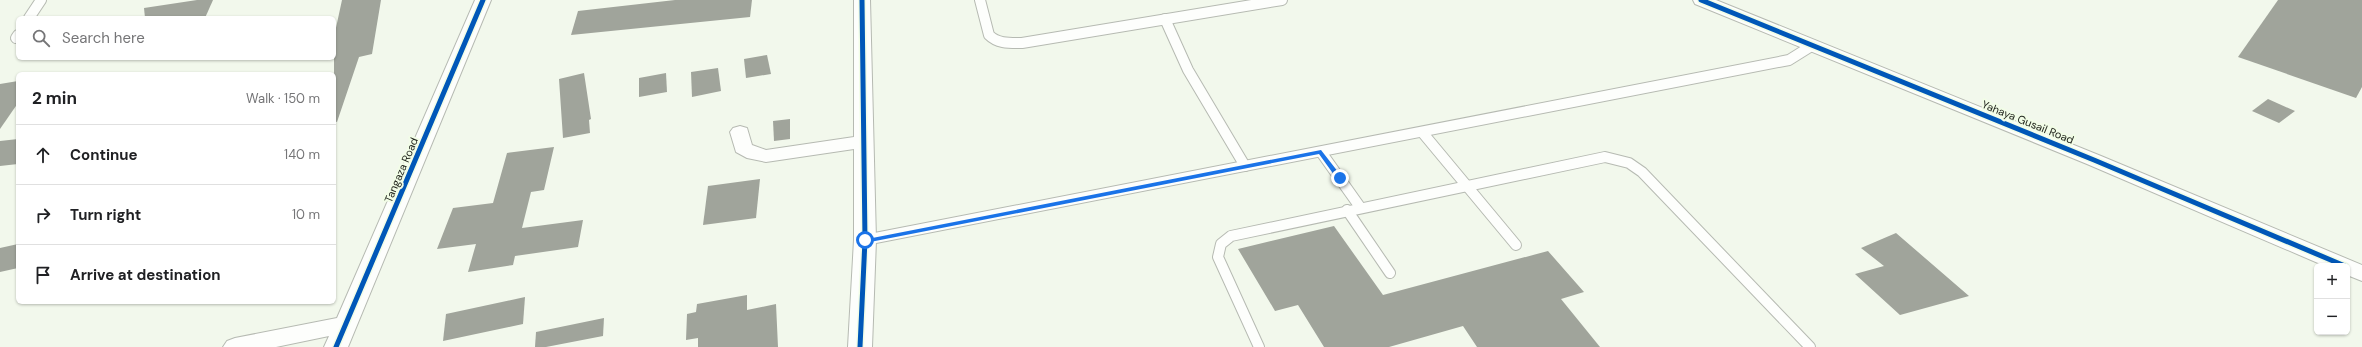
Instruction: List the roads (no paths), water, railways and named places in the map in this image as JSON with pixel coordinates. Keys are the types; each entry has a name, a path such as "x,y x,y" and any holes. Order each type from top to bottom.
{"street":[{"name":"Tangaza Road","path":"336,347 484,0"},
{"path":"860,347 865,240 862,0"},
{"name":"Yahaya Gusail Road","path":"1701,0 2094,160 2206,209 2339,263"},
{"path":"740,132 743,148 754,154 766,156 864,142"},
{"name":"Yahaya Gusail Road","path":"2350,268 2362,273"},
{"path":"235,347 346,324"}],"lane":[{"path":"30,16 41,0"},
{"path":"980,0 988,34 993,40 1002,44 1022,43 1282,0"},
{"path":"1165,19 1188,70 1245,166"},
{"path":"865,240 1789,60 1813,45"},
{"path":"1422,132 1464,185 1516,245"},
{"path":"1321,152 1360,207"},
{"path":"1259,347 1218,257 1219,247 1227,238 1240,233 1598,157 1613,158 1629,163 1642,172 1810,347"},
{"path":"1347,210 1390,273"}]}
